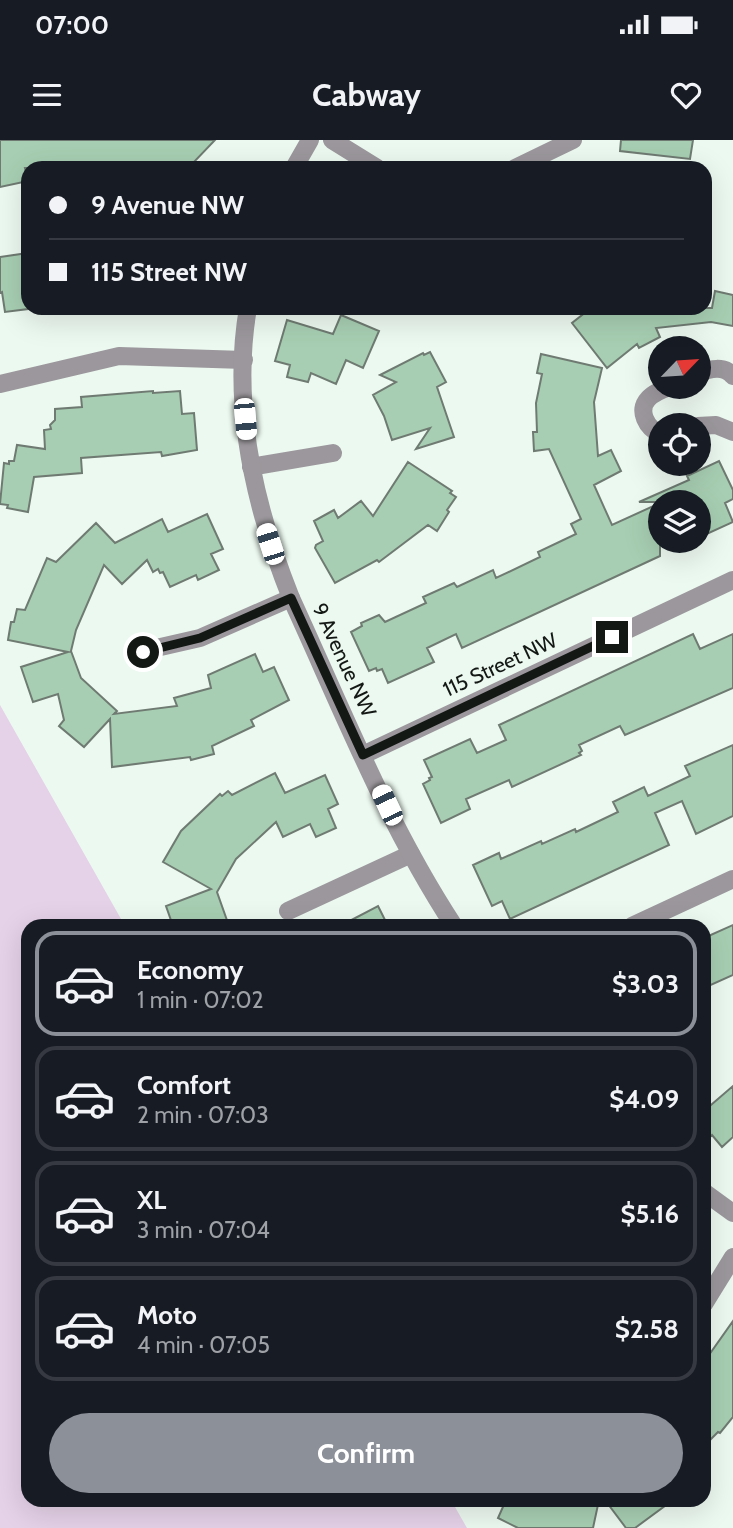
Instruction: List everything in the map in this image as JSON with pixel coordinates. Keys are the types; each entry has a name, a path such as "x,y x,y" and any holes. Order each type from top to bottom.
{"street":[{"path":"298,161 310,140"},
{"path":"332,140 366,161"},
{"path":"529,161 573,140"},
{"name":"9 Avenue NW","path":"247,315 244,404 251,467 265,527 291,598 363,755 411,854 450,919"},
{"path":"0,384 119,356 244,360"},
{"path":"711,369 730,372 733,376"},
{"path":"648,399 643,411 648,425"},
{"path":"711,425 733,432"},
{"path":"251,467 333,453"},
{"name":"115 Street NW","path":"363,755 733,580"},
{"name":"9 Avenue NW","path":"143,652 200,638 291,598"},
{"path":"288,911 411,854"},
{"path":"647,919 733,878"},
{"path":"711,1197 733,1213"},
{"path":"711,1293 733,1257"}],"shaded area":[{"path":"0,705 121,919 21,919 21,1507 455,1507 467,1528 0,1528"}],"building":[{"path":"0,140 215,140 195,161 21,161 21,182 0,187"},
{"path":"621,140 693,140 690,159 620,151"},
{"path":"21,254 21,310 5,312 2,292 0,293 0,257"},
{"path":"715,291 733,295 733,326 711,322 656,328 660,336 648,336 648,343 639,348 637,344 607,368 572,323 582,315 712,315"},
{"path":"341,315 379,331 363,368 346,360 336,384 311,373 308,382 287,377 290,365 275,361 287,320 333,334"},
{"path":"430,352 446,382 437,387 454,437 416,449 430,428 392,440 373,395 396,382 380,375"},
{"path":"541,354 602,368 594,402 598,456 611,450 621,471 594,485 612,525 648,508 648,553 660,553 660,556 462,648 456,634 427,648 434,662 388,683 382,669 369,671 351,632 362,626 361,623 379,615 385,622 426,603 423,597 454,583 457,587 493,570 496,578 540,557 538,552 576,534 571,524 581,519 549,449 534,451 533,432 537,432 536,403 542,374 537,373"},
{"path":"180,391 182,414 194,413 197,450 162,456 161,452 81,458 82,473 34,477 28,512 0,504 4,463 14,461 17,445 45,449 44,430 51,429 50,425 55,420 55,409 82,407 81,397"},
{"path":"719,461 733,490 733,499 725,503 733,522 711,532 711,490 666,490 689,480 687,476 711,476 711,465"},
{"path":"408,462 452,491 450,493 456,497 447,510 449,512 437,531 428,525 379,562 377,560 335,583 315,548 323,541 314,521 334,510 338,518 361,501 373,516"},
{"path":"207,514 223,549 211,554 219,570 198,580 196,575 170,587 163,572 160,573 158,569 153,572 147,560 122,584 104,565 76,630 71,651 81,678 117,711 114,714 177,706 174,698 211,688 208,675 255,654 263,672 274,667 289,700 251,720 254,726 212,746 214,754 191,760 190,757 112,767 110,719 84,747 59,726 64,720 58,694 33,702 21,667 68,652 8,640 11,622 14,622 17,609 25,610 47,558 56,562 96,523 115,543 162,519 168,532"},
{"path":"693,634 700,649 733,634 733,688 625,735 620,726 579,745 581,755 512,787 509,780 466,799 470,809 441,823 423,784 432,777 424,760 470,739 477,753 506,740 499,725"},
{"path":"733,745 733,816 696,834 682,801 655,813 669,845 510,919 502,901 492,906 473,865 499,853 501,859 541,841 542,844 575,829 576,832 618,812 613,802 644,787 648,796 690,776 685,766"},
{"path":"275,773 285,793 325,775 338,804 328,809 336,828 316,837 310,824 283,837 276,822 236,859 217,892 227,919 171,919 166,906 211,889 163,862 181,831 220,794 222,796 228,791 232,795"},
{"path":"378,906 384,919 353,919"},
{"path":"733,925 733,975 711,985 711,935"},
{"path":"733,1086 733,1137 722,1147 711,1136 711,1105"},
{"path":"733,1321 733,1417 720,1433 711,1439 711,1352"},
{"path":"503,1507 598,1507 593,1528 518,1528 498,1518"},
{"path":"610,1507 664,1507 635,1528 626,1528"}],"route":[{"path":"143,652 200,638 291,598 363,755 612,637"}]}
